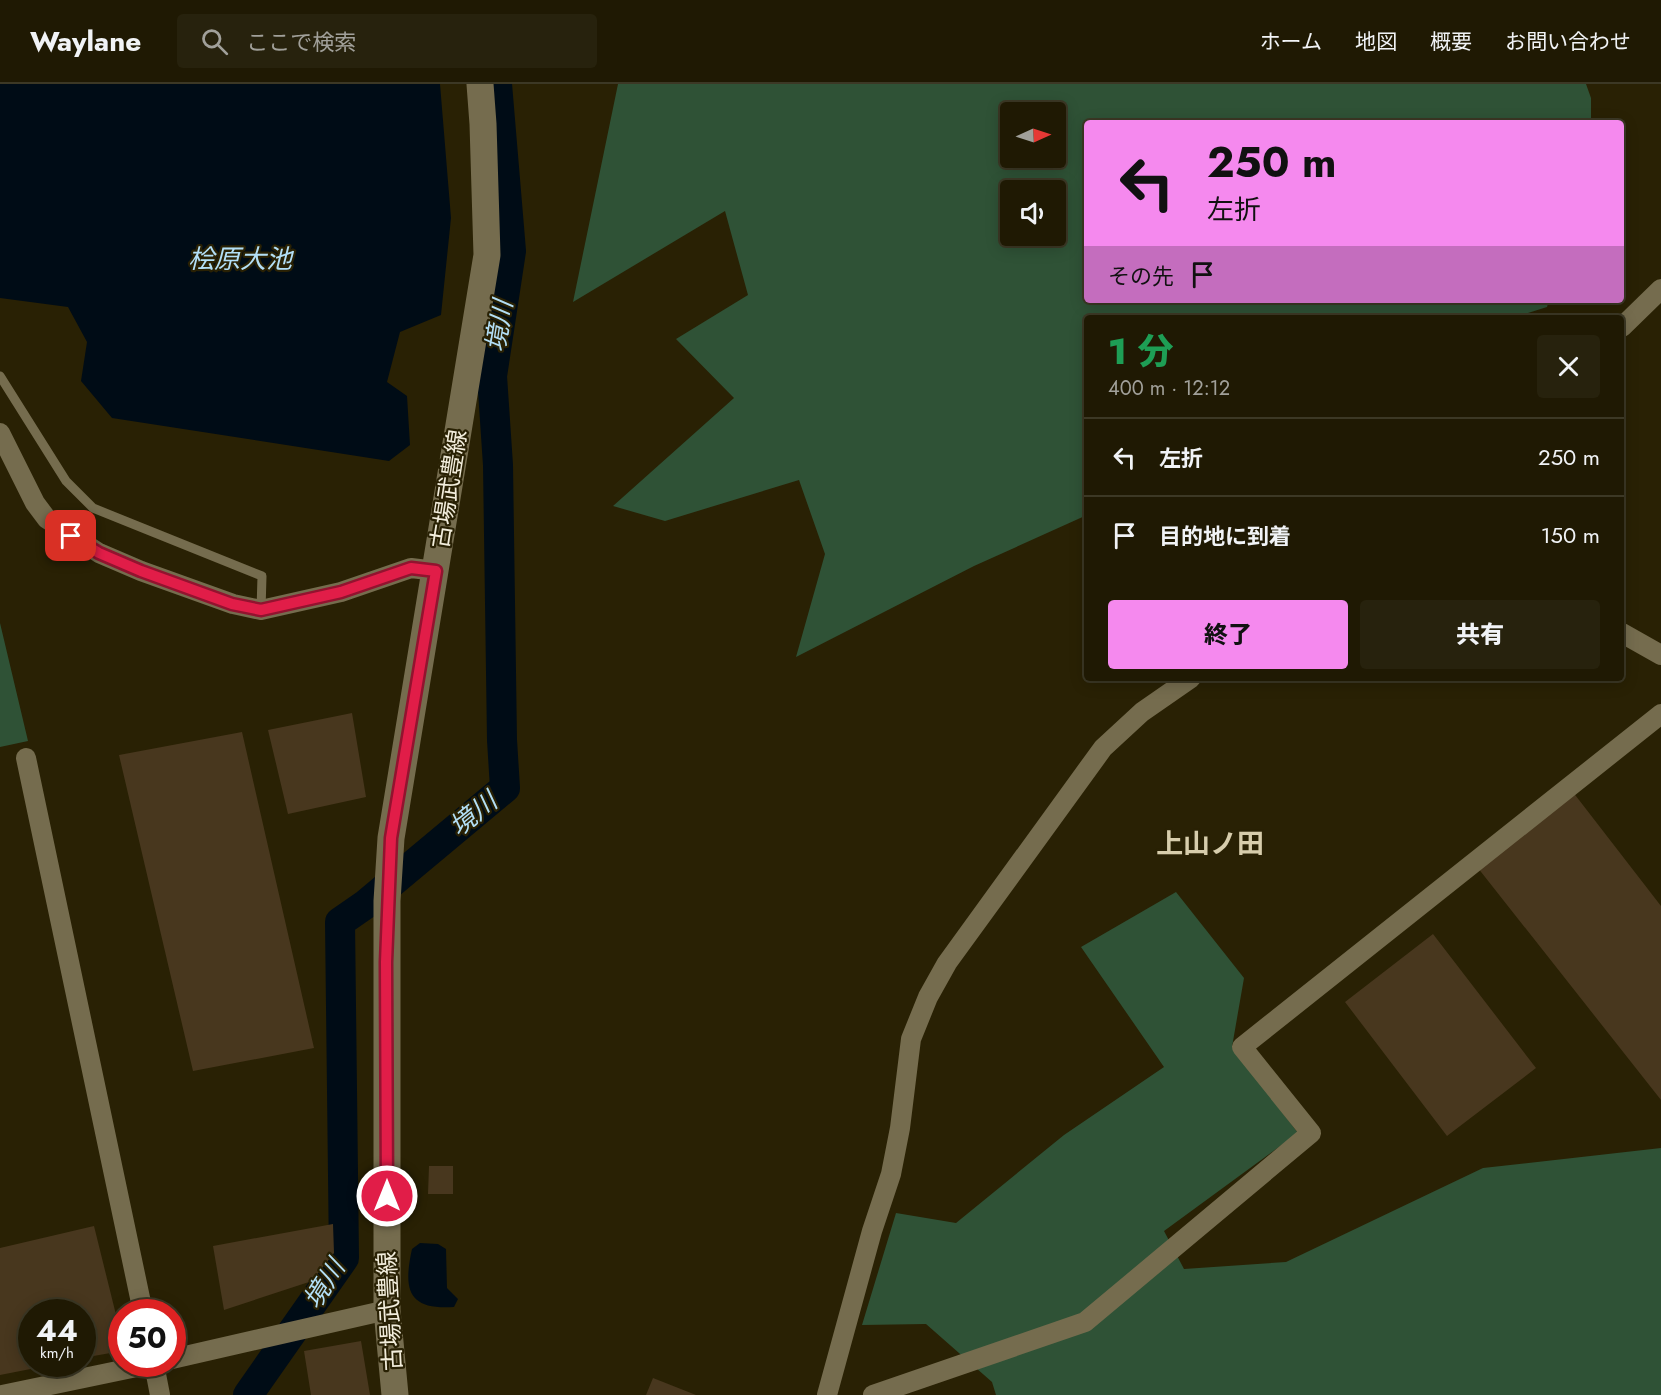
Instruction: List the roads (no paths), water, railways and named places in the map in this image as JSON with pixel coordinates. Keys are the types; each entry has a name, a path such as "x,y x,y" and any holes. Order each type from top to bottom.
{"main road":[{"name":"古場武豊線","path":"396,1395 387,1310 387,901 391,838 487,255 480,84"}],"street":[{"path":"1624,325 1661,289"},
{"path":"0,433 35,503 47,519 99,553 232,604 261,610 341,592 411,568 436,571"},
{"path":"1624,634 1661,655"},
{"path":"827,1395 872,1230 891,1174 900,1128 911,1039 928,997 947,963 1103,748 1142,712 1187,681"},
{"path":"873,1395 1085,1322 1311,1133 1242,1047 1661,714"},
{"path":"26,758 140,1299"},
{"path":"186,1356 387,1310"},
{"path":"2,1395 108,1373"},
{"path":"155,1377 160,1395"}],"lane":[{"path":"0,376 66,481 93,508 262,576 261,610"}],"water":[{"name":"桧原大池","path":"0,84 440,84 451,218 441,315 400,332 387,382 407,396 410,445 389,461 112,418 81,381 87,342 68,307 0,298"},
{"path":"420,1243 438,1244 446,1249 447,1288 458,1299 454,1307 427,1305 412,1295 408,1276 409,1263 412,1249"}],"waterway":[{"name":"境川","path":"248,1395 344,1258 340,922 366,904 505,788 502,740 498,465 492,376 511,251 497,84"}],"district":[{"name":"上山ノ田","path":"1210,844"}]}
